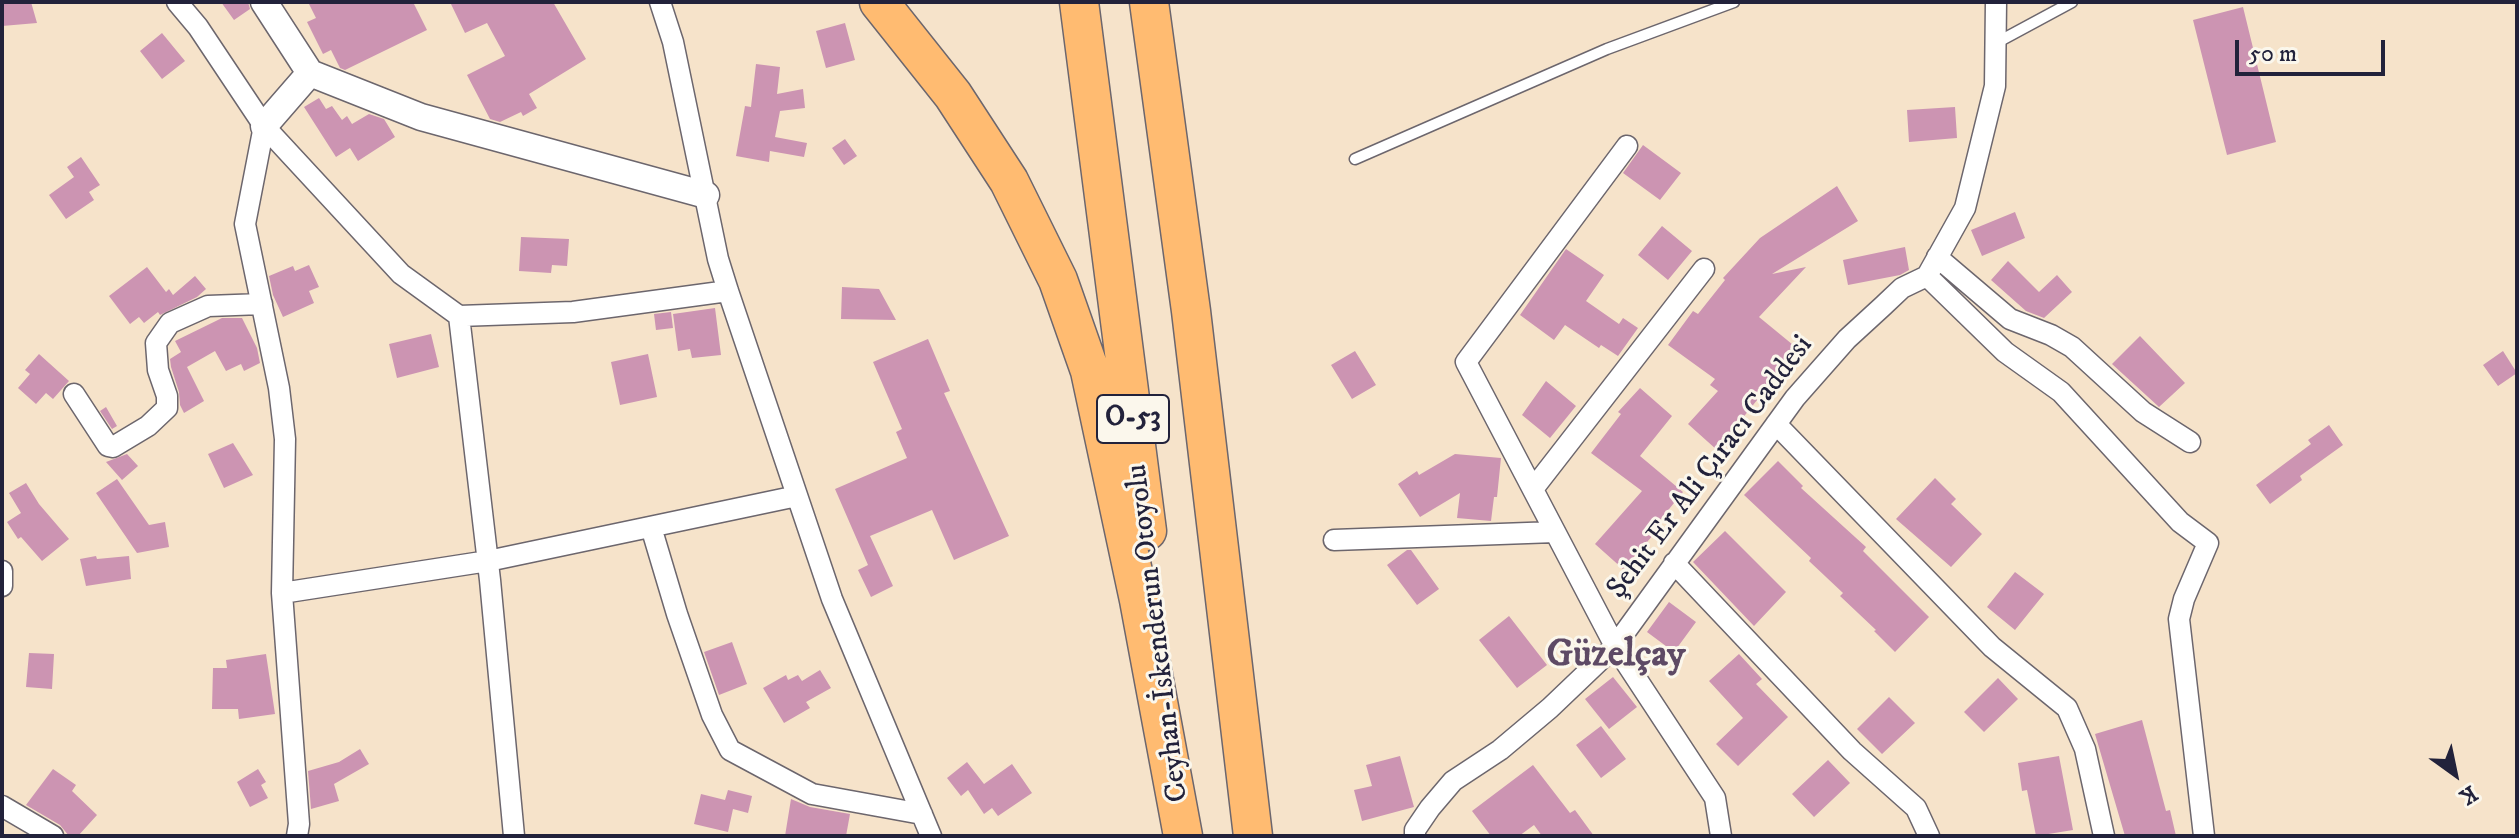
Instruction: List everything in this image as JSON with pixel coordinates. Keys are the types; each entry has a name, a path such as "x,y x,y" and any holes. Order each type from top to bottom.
{"highway":[{"path":"879,2 953,95 1009,181 1058,280 1090,371 1139,600 1183,836"},
{"name":"Ceyhan-İskenderun Otoyolu","path":"1079,2 1124,336 1183,836"},
{"name":"O-53","path":"1149,2 1191,311 1253,836"},
{"path":"1161,2 1191,311"}],"street":[{"path":"177,2 198,27 264,126 401,274 459,316 573,312 728,291"},
{"path":"264,2 310,73 421,117 706,195"},
{"path":"660,2 673,42 718,259 728,291 832,599 931,836"},
{"path":"1996,2 1995,86 1965,208 1927,276 2005,352 2061,392 2180,522 2208,543 2184,599 2179,619 2204,836"},
{"path":"297,836 299,824 282,593 285,439 279,388 245,224 264,126 310,73"},
{"path":"1627,146 1466,362 1615,646 1715,798 1721,836"},
{"path":"1937,257 2010,319 2072,347 2143,412 2190,442"},
{"path":"1533,489 1704,269"},
{"name":"Şehit Er Ali Çıracı Caddesi","path":"1415,836 1415,830 1430,808 1453,781 1500,750 1615,646 1776,424 1847,339 1902,288 1927,276"},
{"path":"74,394 108,446 113,447 148,426 167,408 167,396 158,370 156,343 170,323 208,306 262,304"},
{"path":"459,316 488,561 514,836"},
{"path":"1776,424 1992,647 2067,708 2085,749 2104,836"},
{"path":"282,593 488,561 797,496"},
{"path":"651,527 712,715 730,750 812,794 922,814"},
{"path":"1334,540 1555,532"},
{"path":"1674,563 1852,751 1916,808 1929,836"},
{"path":"2,571 2,586"},
{"path":"2,806 53,836"}],"lane":[{"path":"1355,159 1607,49 1734,2"},
{"path":"1996,43 2072,2"}],"building":[{"path":"2,2 31,2 37,23 2,26"},
{"path":"221,2 248,2 250,9 234,20"},
{"path":"308,2 413,2 427,30 345,70 340,68 331,50 323,54 307,22 316,18"},
{"path":"450,2 553,2 586,59 529,94 537,108 523,116 521,112 500,122 490,119 467,75 505,56 487,23 465,33"},
{"path":"2243,7 2276,142 2227,155 2193,20"},
{"path":"845,23 855,60 826,68 816,31"},
{"path":"162,33 185,61 162,79 140,51"},
{"path":"756,64 780,67 777,94 803,89 805,108 780,111 775,137 807,143 804,157 770,151 769,162 736,156 745,106 751,107"},
{"path":"319,98 326,109 332,106 342,120 347,116 352,124 369,114 384,119 395,137 358,161 350,148 336,157 304,107"},
{"path":"1955,107 1957,138 1909,142 1907,110"},
{"path":"845,139 857,156 844,165 832,148"},
{"path":"1643,145 1681,173 1660,200 1623,173"},
{"path":"81,157 100,185 89,192 94,200 66,219 49,195 74,177 67,167"},
{"path":"1837,186 1858,221 1772,274 1806,267 1759,317 1798,349 1717,450 1688,424 1718,391 1710,385 1715,379 1668,345 1693,311 1698,314 1725,280 1723,278 1760,238"},
{"path":"2015,212 2025,238 1982,256 1971,230"},
{"path":"1662,226 1692,251 1668,280 1638,255"},
{"path":"521,237 569,239 567,266 552,265 551,273 519,271"},
{"path":"1905,247 1909,270 1900,275 1848,285 1843,260"},
{"path":"1566,249 1604,275 1586,301 1619,324 1623,318 1638,328 1618,356 1601,345 1599,348 1565,325 1554,340 1520,315"},
{"path":"2008,261 2039,292 2057,275 2072,292 2044,318 2026,311 1991,280"},
{"path":"309,265 319,287 309,291 314,303 283,317 269,276 293,266 295,271"},
{"path":"147,267 166,292 169,289 173,295 195,276 206,289 197,297 160,315 158,312 144,323 139,317 130,324 109,296"},
{"path":"842,287 879,289 896,320 841,319"},
{"path":"715,308 721,355 692,358 690,349 678,351 673,314"},
{"path":"671,312 673,328 656,330 654,314"},
{"path":"222,318 242,318 257,348 260,363 244,371 241,364 226,371 215,351 187,367 204,401 184,413 170,359 181,352 175,341"},
{"path":"431,334 439,367 397,378 389,344"},
{"path":"2140,336 2185,383 2159,407 2112,364"},
{"path":"928,339 950,391 944,393 1009,536 954,560 932,510 870,536 893,586 871,597 858,570 868,565 835,489 907,458 896,432 902,429 873,362"},
{"path":"1355,351 1376,385 1352,399 1331,365"},
{"path":"2503,351 2517,373 2498,386 2483,365"},
{"path":"39,354 69,381 53,399 46,393 36,404 18,388 30,374 25,370"},
{"path":"648,354 657,397 620,405 611,362"},
{"path":"1546,381 1576,406 1550,438 1522,415"},
{"path":"1640,388 1672,416 1640,456 1683,492 1652,530 1655,533 1623,569 1595,544 1642,491 1591,453 1621,414 1618,412"},
{"path":"106,407 117,426 112,429 100,411"},
{"path":"2329,425 2343,445 2300,476 2302,480 2270,504 2256,485 2311,444 2308,440"},
{"path":"233,443 253,475 224,488 208,454"},
{"path":"127,454 138,466 122,480 106,462"},
{"path":"1455,454 1501,458 1491,521 1457,518 1460,493 1420,517 1398,484 1417,471 1419,475"},
{"path":"1778,461 1803,486 1801,488 1866,547 1863,551 1929,617 1895,652 1840,596 1843,593 1809,561 1811,558 1744,495"},
{"path":"1935,478 1956,499 1951,504 1982,534 1951,567 1896,519"},
{"path":"117,479 149,525 165,522 169,547 137,553 96,493"},
{"path":"26,483 39,504 69,539 42,561 21,537 18,539 7,522 21,513 9,493"},
{"path":"1725,531 1786,592 1754,626 1693,562"},
{"path":"1411,550 1439,589 1417,605 1387,565"},
{"path":"96,556 97,559 129,556 131,579 86,586 80,559"},
{"path":"2015,572 2044,594 2015,630 1987,607"},
{"path":"1669,602 1696,622 1674,652 1647,632"},
{"path":"1509,616 1547,665 1517,688 1479,640"},
{"path":"732,642 747,684 719,695 704,652"},
{"path":"29,653 54,654 52,689 26,687"},
{"path":"266,654 275,714 239,719 238,709 212,709 213,668 227,668 226,660"},
{"path":"1739,654 1762,679 1756,684 1788,717 1738,766 1716,744 1743,718 1709,681"},
{"path":"820,670 831,688 806,702 810,708 784,723 763,688 786,675 788,680 798,675 802,681"},
{"path":"1613,677 1637,707 1609,729 1585,699"},
{"path":"1998,678 2018,699 1984,732 1964,712"},
{"path":"1889,697 1915,723 1882,754 1857,729"},
{"path":"2142,720 2166,811 2170,810 2176,836 2125,836 2095,734"},
{"path":"1601,726 1626,759 1601,778 1576,745"},
{"path":"360,749 369,764 334,784 339,801 311,809 308,771 339,762"},
{"path":"1400,756 1414,807 1362,821 1354,790 1372,786 1366,765"},
{"path":"2059,756 2073,830 2036,836 2027,790 2022,791 2018,763"},
{"path":"1828,760 1850,783 1814,817 1792,794"},
{"path":"967,762 984,784 1012,764 1032,793 998,816 992,808 984,814 968,790 961,796 947,778"},
{"path":"1533,765 1570,813 1575,810 1594,836 1542,836 1534,825 1519,836 1491,836 1472,811"},
{"path":"53,769 76,785 72,791 97,815 78,836 69,836 60,825 26,805"},
{"path":"258,769 266,782 261,785 268,798 250,807 237,782"},
{"path":"728,790 752,796 748,813 733,809 728,832 694,824 701,794 725,800"},
{"path":"791,799 810,807 850,814 846,836 785,836"}],"district":[{"name":"Güzelçay","path":"1616,657"}]}
